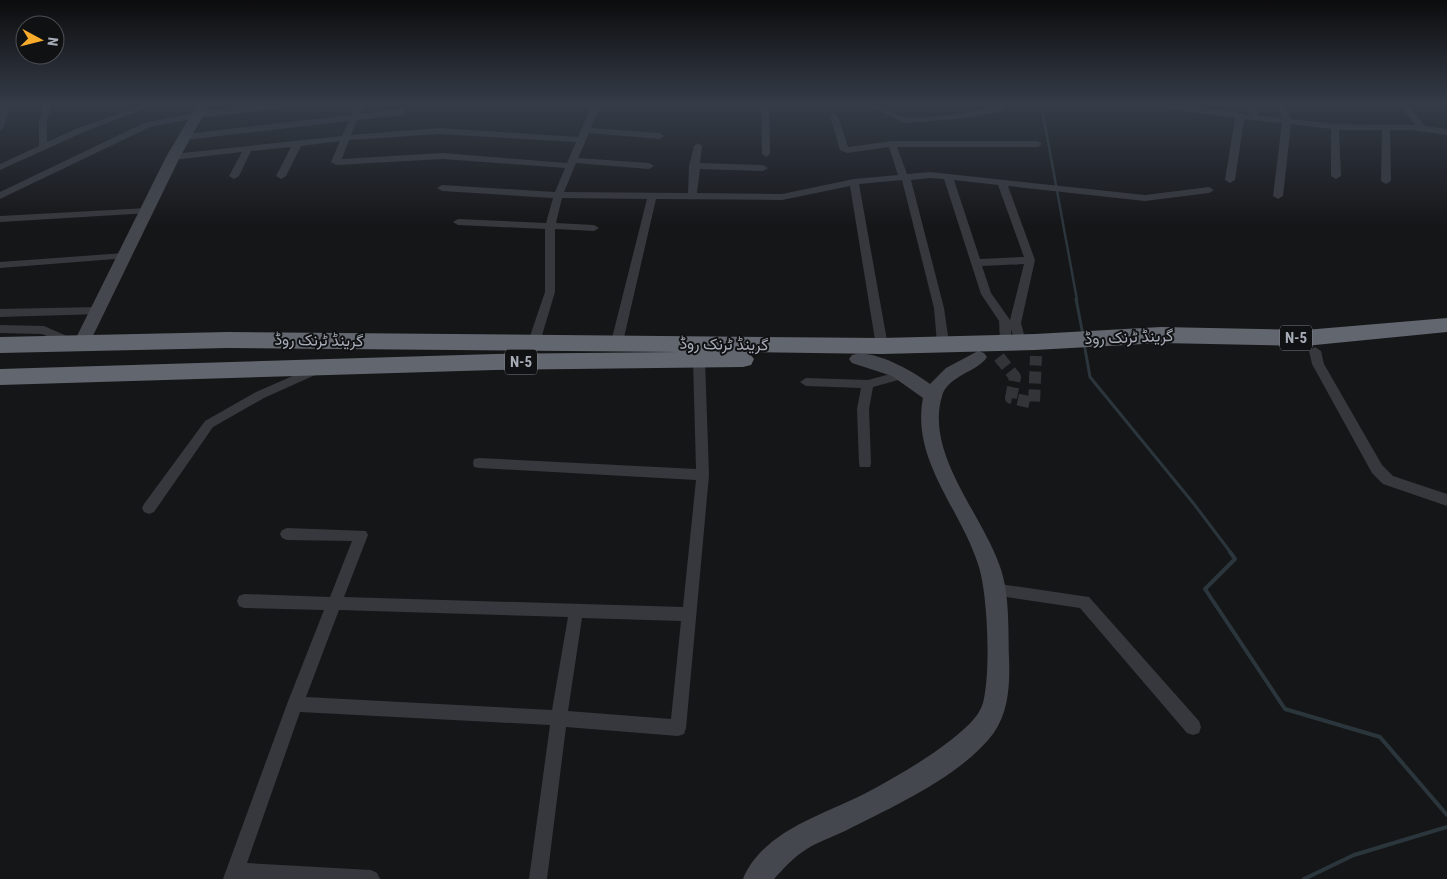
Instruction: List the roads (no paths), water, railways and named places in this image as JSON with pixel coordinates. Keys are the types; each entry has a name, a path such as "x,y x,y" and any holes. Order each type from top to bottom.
{"highway":[{"name":"گرینڈ ٹرنک روڈ","path":"1310,345 1447,325"},
{"name":"گرینڈ ٹرنک روڈ","path":"0,345 228,340 534,342 611,348 699,360 978,357 1026,345"},
{"name":"گرینڈ ٹرنک روڈ","path":"0,377 320,368 611,348 882,346 943,343 1026,345 1150,342 1310,345 1447,340"}],"main road":[{"path":"76,344 97,311 181,144"},
{"path":"756,879 792,844 868,805 944,761 981,729 992,714 998,688 993,589 989,565 934,450 930,422 933,396 951,373 978,357"},
{"path":"858,359 879,363 905,374 933,396"}],"street":[{"path":"0,168 50,144"},
{"path":"0,196 108,144"},
{"path":"173,158 297,144"},
{"path":"281,176 297,144"},
{"path":"344,144 336,162 443,156 649,166"},
{"path":"534,342 550,292 550,226 558,195 580,144"},
{"path":"766,144 766,154"},
{"path":"842,144 843,148 847,150 892,144"},
{"path":"892,144 904,177 939,308 943,343"},
{"path":"1230,180 1236,144"},
{"path":"1278,196 1284,144"},
{"path":"1335,144 1336,176"},
{"path":"1386,144 1386,181"},
{"path":"692,197 694,166 698,146"},
{"path":"234,176 248,150"},
{"path":"694,166 763,168"},
{"path":"442,188 558,195 782,197 854,182 904,177 948,177 1145,198 1209,190"},
{"path":"948,177 986,294 1005,321 1026,345"},
{"path":"854,182 882,346"},
{"path":"1002,183 1030,260 1015,323 1026,345"},
{"path":"611,348 652,197"},
{"path":"0,219 147,210"},
{"path":"458,222 594,228"},
{"path":"0,264 124,256"},
{"path":"976,263 1030,260"},
{"path":"0,313 97,311"},
{"path":"26,330 39,312"},
{"path":"0,329 44,330 76,344"},
{"path":"1310,345 1318,364 1378,469 1388,480 1447,500"},
{"path":"295,704 559,718 678,728 688,614 704,475 699,360"},
{"path":"149,508 209,424 260,395 320,368"},
{"path":"806,382 868,384 905,374"},
{"path":"865,463 863,409 868,384"},
{"path":"479,463 704,475"},
{"path":"287,534 361,535 295,704 234,875 371,879"},
{"path":"993,589 1084,602 1193,727"},
{"path":"244,601 688,614"},
{"path":"538,879 559,718 576,611"}],"waterway":[{"path":"1048,144 1077,300"},
{"path":"1076,299 1083,335"},
{"path":"1084,343 1090,377 1194,504 1231,553"},
{"path":"1230,552 1235,559 1205,589 1285,709 1380,737 1447,815"},
{"path":"1304,879 1354,855 1447,827"}],"tunnel":[{"path":"999,357 1015,377 1011,398 1034,403 1036,356"}]}
